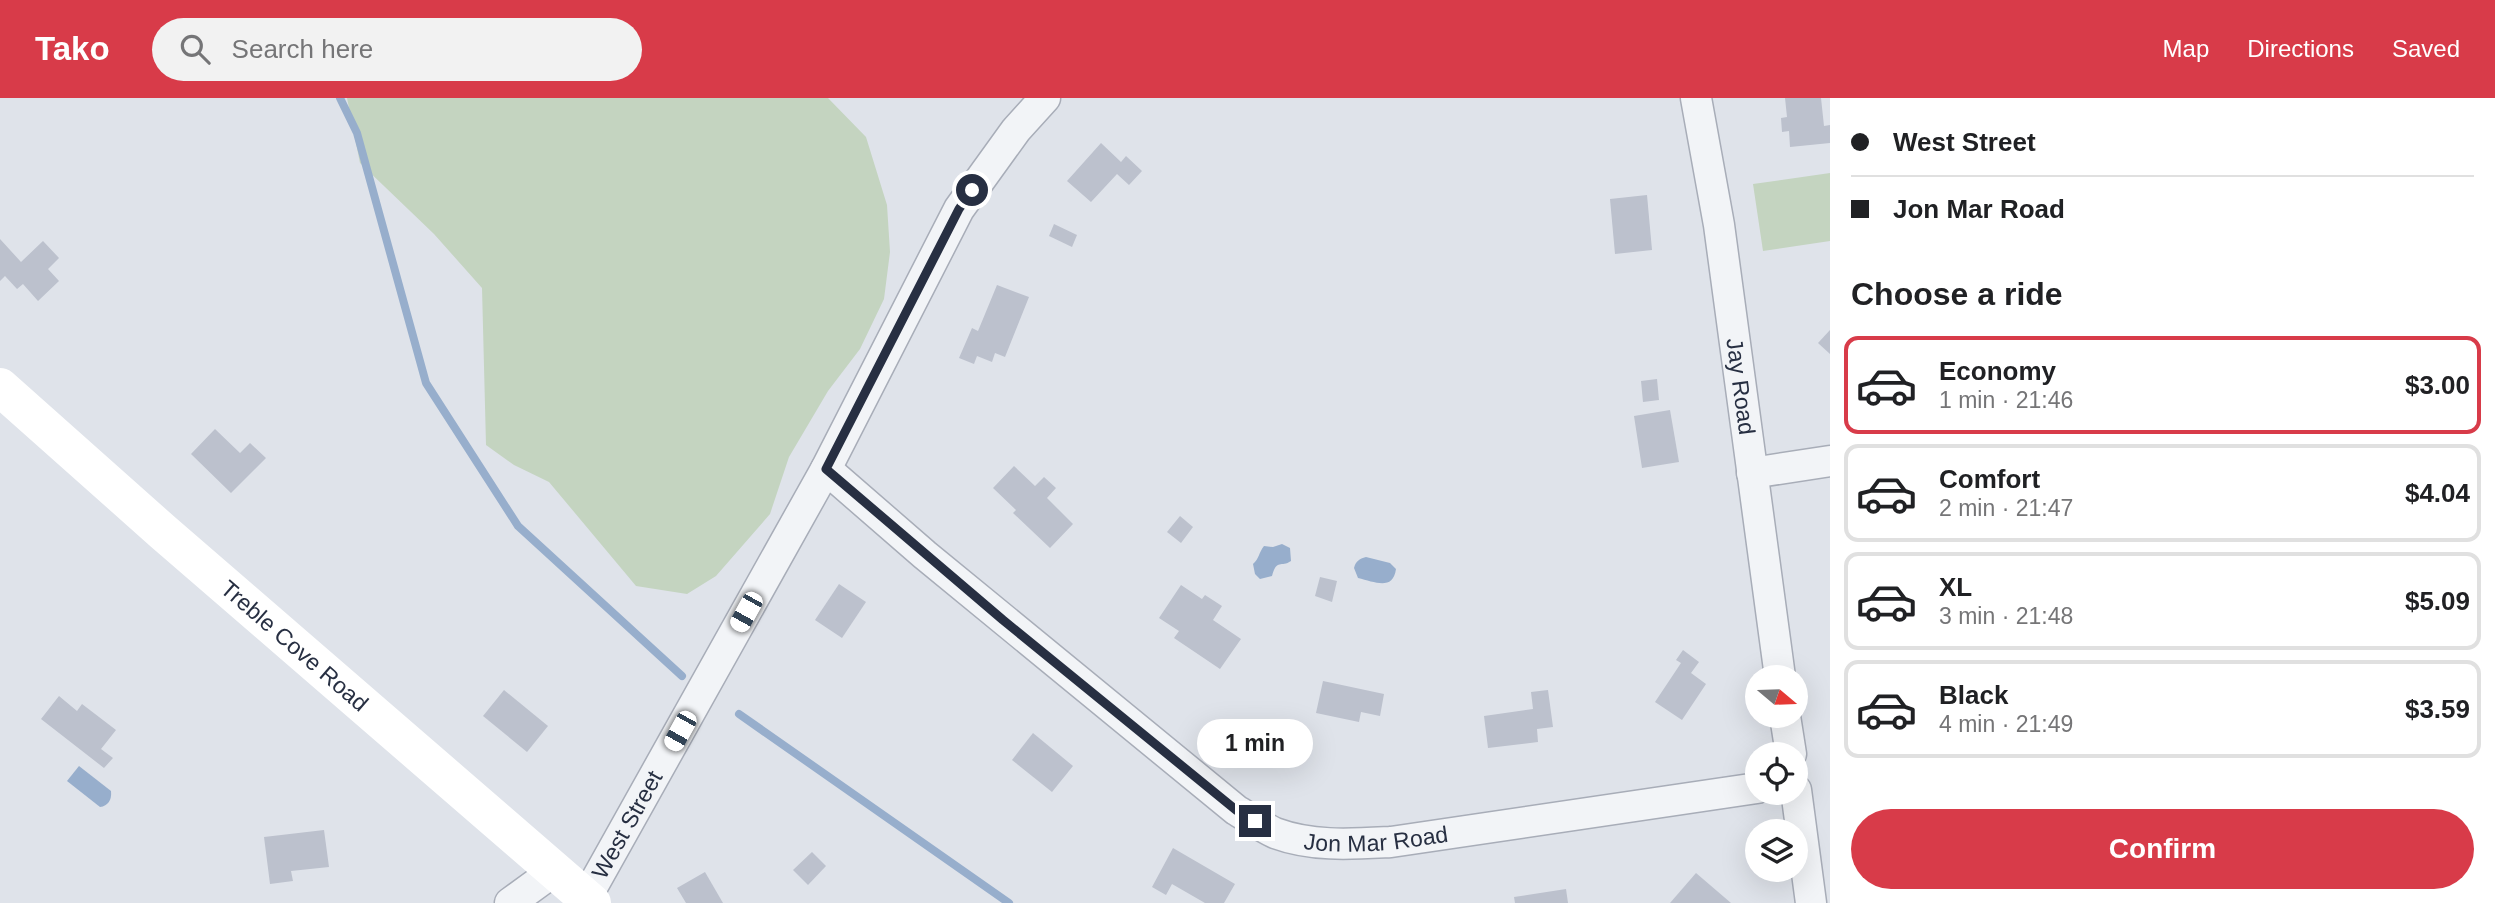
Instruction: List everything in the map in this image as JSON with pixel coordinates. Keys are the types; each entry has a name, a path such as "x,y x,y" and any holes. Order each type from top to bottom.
{"street":[{"name":"West Street","path":"589,900 826,469 959,209 1016,130 1045,98"},
{"name":"Jay Road","path":"1696,98 1719,225 1778,665"},
{"name":"Treble Cove Road","path":"0,387 589,900"},
{"path":"1752,473 1830,461"},
{"name":"Jon Mar Road","path":"826,469 925,555 1236,810 1273,832 1303,841 1334,844 1391,842 1745,790"},
{"path":"1798,805 1811,903"},
{"path":"510,903 554,871"}],"green space":[{"path":"347,98 828,98 866,137 887,205 890,252 884,299 860,349 828,391 789,457 770,514 716,576 687,594 636,586 549,482 514,465 486,445 482,288 434,234 360,163"},
{"path":"1830,173 1830,241 1763,251 1753,184"}],"water":[{"path":"1282,544 1290,548 1291,561 1278,565 1272,576 1260,579 1255,574 1253,564 1262,548"},
{"path":"1366,557 1390,563 1396,569 1391,580 1377,583 1358,578 1354,568 1358,561"},
{"path":"79,766 111,791 107,804 100,807 67,781"}],"building":[{"path":"1785,98 1821,98 1824,126 1830,125 1830,143 1790,147 1789,131 1782,132 1781,118 1787,117"},
{"path":"1101,143 1121,162 1126,156 1142,171 1129,185 1117,174 1091,202 1067,181"},
{"path":"1647,195 1652,250 1615,254 1610,199"},
{"path":"1054,224 1077,235 1072,247 1049,236"},
{"path":"0,239 21,262 43,241 59,258 48,269 59,281 38,301 23,284 17,289 5,276 0,281"},
{"path":"997,285 1029,297 1005,357 995,353 992,362 977,356 974,364 959,358 972,328 978,331"},
{"path":"1830,330 1830,354 1818,343"},
{"path":"1657,379 1659,400 1643,402 1641,381"},
{"path":"1670,410 1679,462 1642,468 1634,416"},
{"path":"215,429 240,453 250,443 266,458 231,493 191,454"},
{"path":"1014,466 1035,486 1044,477 1056,488 1047,498 1073,524 1050,548 1013,513 1016,510 993,488"},
{"path":"1180,516 1193,527 1181,543 1167,532"},
{"path":"1320,577 1337,581 1332,602 1315,596"},
{"path":"839,584 866,602 842,638 815,620"},
{"path":"1181,585 1202,599 1205,595 1222,606 1213,620 1241,639 1220,669 1174,638 1179,631 1159,618"},
{"path":"1683,650 1699,662 1691,673 1706,684 1682,720 1655,702 1681,663 1676,660"},
{"path":"1323,681 1384,694 1380,716 1361,712 1359,722 1316,713"},
{"path":"504,690 548,726 527,752 483,716"},
{"path":"1548,690 1553,727 1537,729 1538,742 1488,748 1484,716 1533,709 1531,692"},
{"path":"59,696 77,711 82,704 116,730 101,749 113,758 104,768 41,719"},
{"path":"1033,733 1073,766 1052,792 1012,760"},
{"path":"324,830 329,867 291,871 293,881 270,884 264,837"},
{"path":"1173,848 1235,884 1224,903 1205,903 1172,884 1166,895 1152,887"},
{"path":"812,852 826,866 808,885 793,870"},
{"path":"705,872 723,903 686,903 677,888"},
{"path":"1696,873 1731,903 1670,903"},
{"path":"1566,889 1568,903 1515,903 1514,897"}],"waterway":[{"path":"340,98 357,133 426,383 518,526 682,676"},
{"path":"739,714 1009,903"}],"route":[{"path":"972,190 959,209 826,469 1022,636 1236,810 1255,821"}]}
